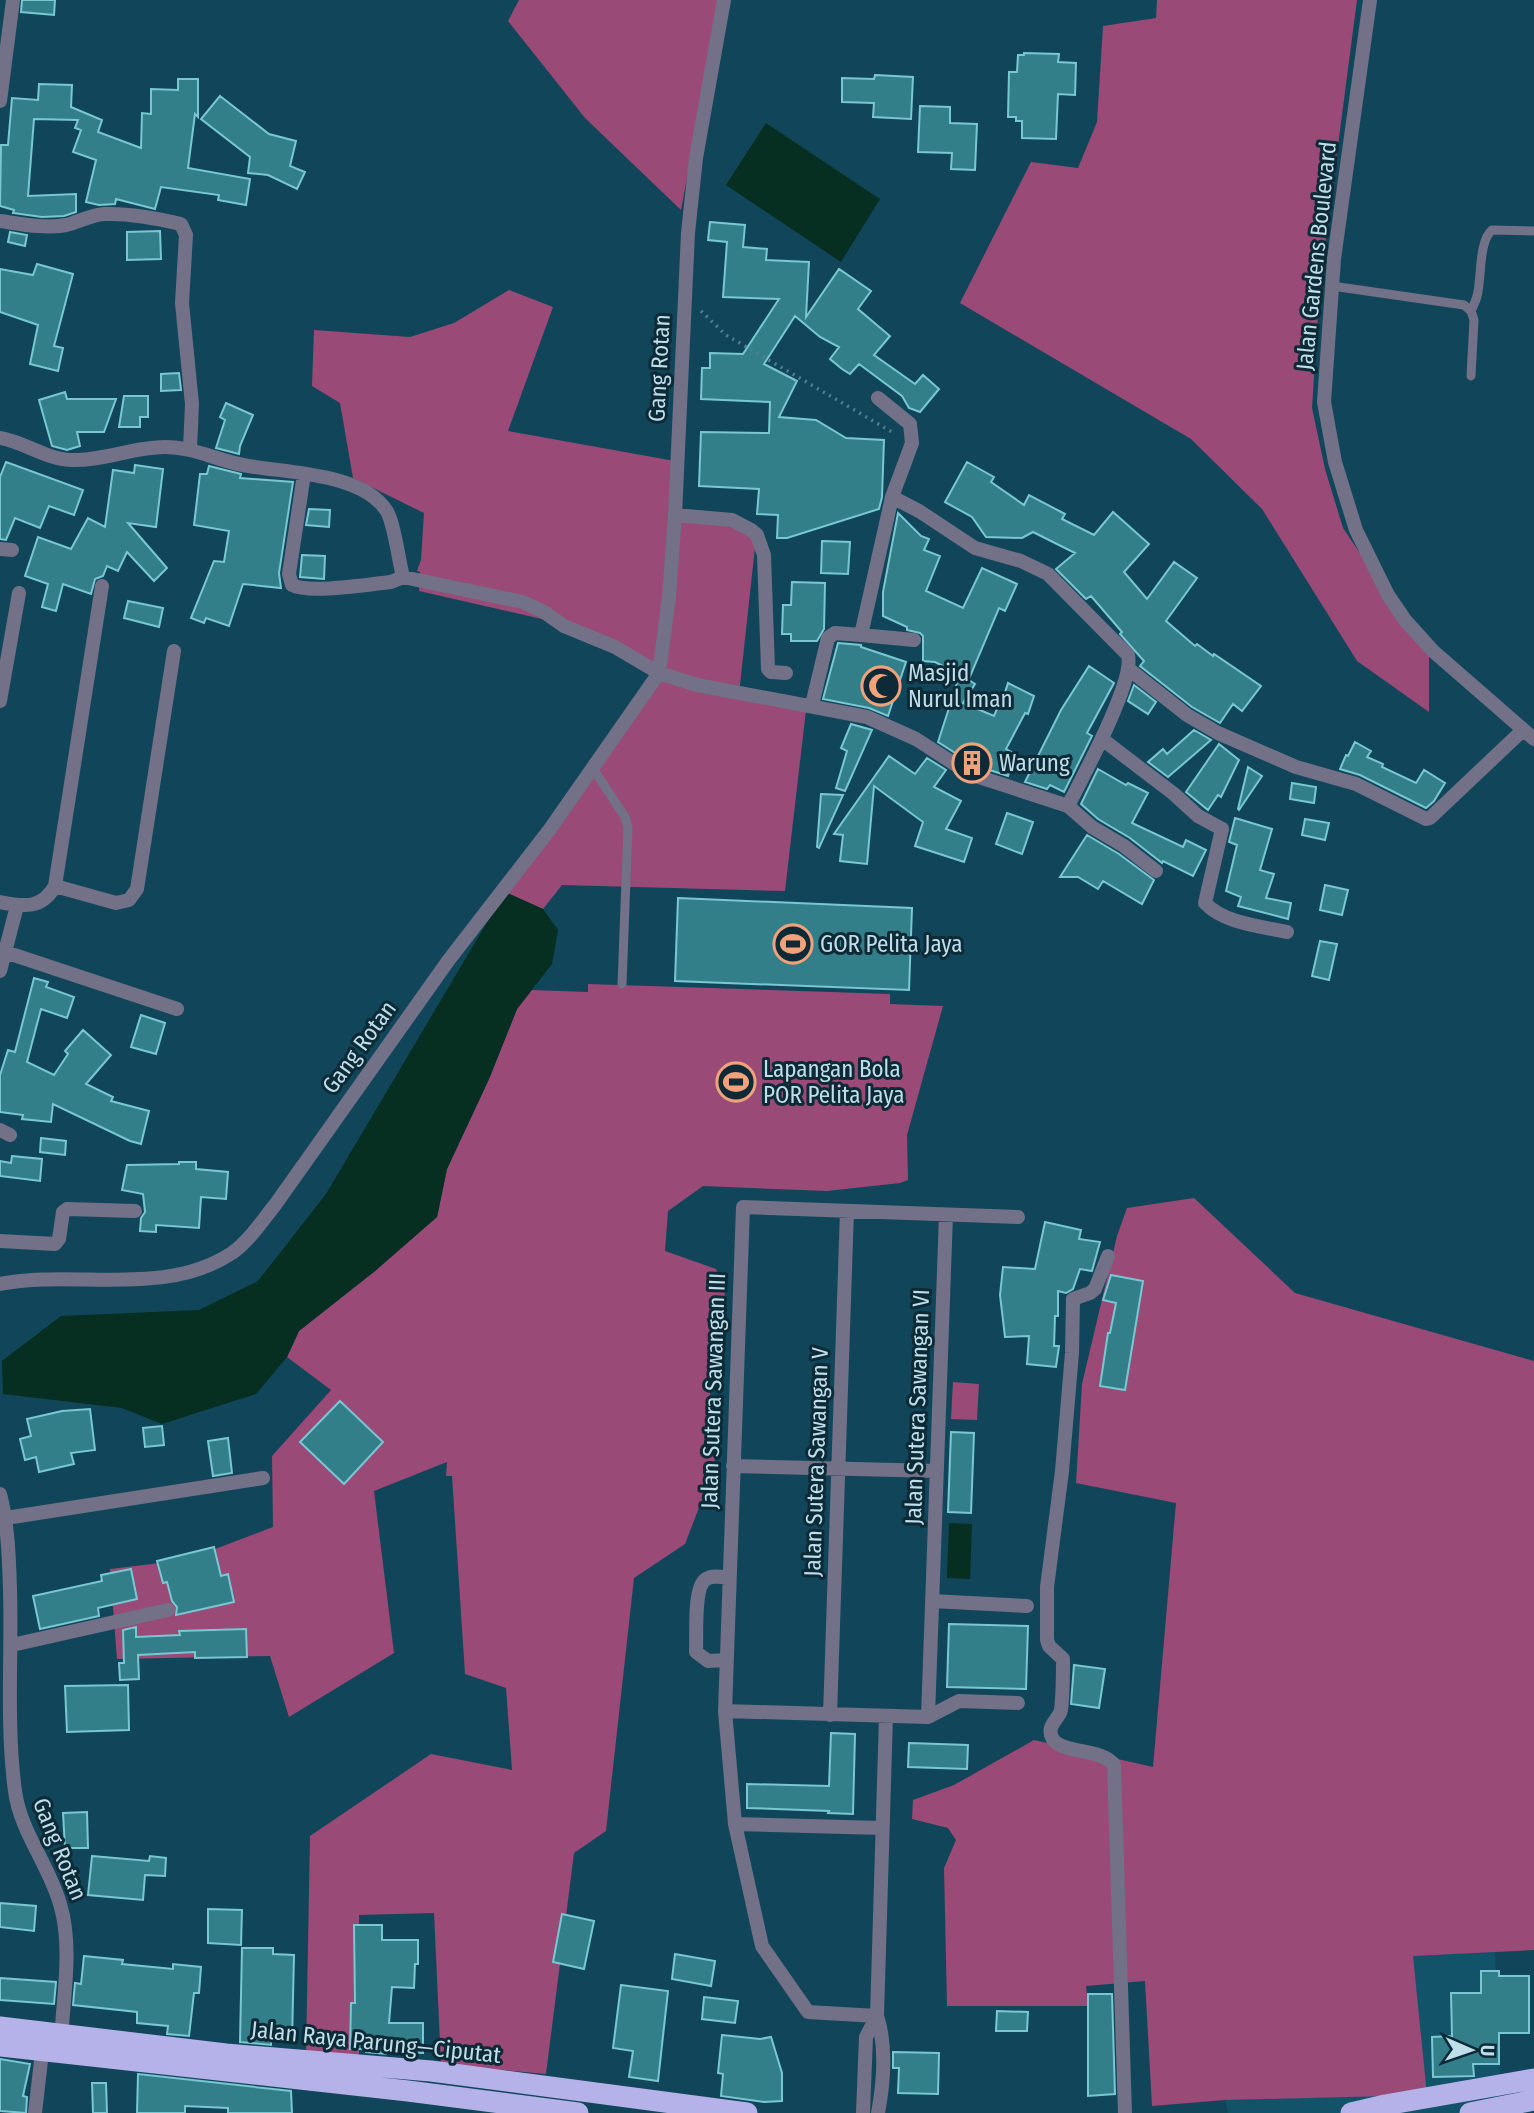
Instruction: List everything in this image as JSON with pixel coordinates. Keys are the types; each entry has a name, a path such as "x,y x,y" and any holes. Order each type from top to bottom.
{"highway":[{"name":"Jalan Raya Parung—Ciputat","path":"0,2026 55,2046 533,2110 578,2113"},
{"name":"Jalan Raya Parung—Ciputat","path":"0,2046 226,2054 431,2071 747,2113"},
{"path":"427,2095 431,2071"},
{"path":"1351,2113 1534,2079"},
{"path":"1470,2113 1534,2100"}],"street":[{"path":"0,101 13,0"},
{"path":"685,296 696,158 724,0"},
{"name":"Jalan Gardens Boulevard","path":"1370,0 1334,259 1324,402 1335,462 1356,530 1388,595 1405,620 1433,651 1529,735"},
{"path":"0,221 44,226 66,225 105,214 181,223 186,235 182,303 192,404 190,449"},
{"name":"Gang Rotan","path":"0,1283 38,1279 159,1278 202,1268 233,1252 275,1205 448,961 550,829 659,673 669,597 675,515 685,296"},
{"path":"861,635 892,497 912,443 910,424 878,398"},
{"path":"0,438 70,460 140,449 190,449 241,465 304,474 364,490 388,512 403,577"},
{"path":"304,474 289,575 292,585 299,589 391,582 403,577 523,602 564,626 615,647 659,673 730,692 867,717 916,738 970,775 1068,806 1092,827 1124,846 1156,871"},
{"path":"892,497 919,511 975,548 1021,561 1048,574 1128,655 1130,670 1102,739 1068,806"},
{"path":"675,515 732,520 757,535 764,555 768,669 771,672 786,673"},
{"path":"0,902 18,906 36,904 49,897 55,886 102,586"},
{"path":"0,701 19,593"},
{"path":"812,705 828,638 835,633 914,640"},
{"path":"55,886 116,903 129,900 136,889 174,650"},
{"path":"1130,670 1187,715 1218,733 1296,767 1356,784 1426,819 1529,735"},
{"path":"1102,739 1174,794 1198,816 1222,829 1205,903 1213,911 1232,919 1287,932"},
{"path":"0,971 18,906"},
{"path":"5,952 177,1009"},
{"name":"Jalan Sutera Sawangan III","path":"847,1211 743,1207 724,1712 735,1825 762,1947 808,2012 877,2016"},
{"path":"0,1241 55,1244 59,1239 63,1212 66,1209 135,1210"},
{"path":"847,1211 1018,1217"},
{"name":"Jalan Sutera Sawangan V","path":"830,1715 847,1211"},
{"name":"Jalan Sutera Sawangan VI","path":"928,1717 946,1215"},
{"path":"1108,1256 1095,1289 1073,1298 1072,1353 1063,1457 1047,1587 1047,1640 1049,1646 1063,1659 1060,1713 1051,1726 1051,1735 1058,1744 1106,1758 1114,1765 1125,2113"},
{"path":"733,1466 937,1471"},
{"path":"6,1518 263,1478"},
{"name":"Gang Rotan","path":"0,1494 6,1518 12,1645 12,1753 16,1801 50,1875 64,1923 65,1954 55,2046 35,2113"},
{"path":"726,1660 708,1661 696,1652 698,1589 704,1580 711,1577 729,1577"},
{"path":"932,1601 1027,1606"},
{"path":"12,1645 167,1610"},
{"path":"724,1712 928,1717 959,1701 1018,1703"},
{"path":"878,2113 882,2091 883,2036 877,2016 886,1716"},
{"path":"735,1825 882,1828"},
{"path":"863,2113 866,2037 877,2016"}],"lane":[{"path":"1471,311 1478,295 1488,234 1492,230 1534,231"},
{"path":"1332,286 1464,305 1471,311 1474,320 1471,376"},
{"path":"592,767 625,817 628,828 626,940 622,984"}],"path":[{"name":"Gang Rotan","path":"685,296 726,335 898,435"}],"shaded area":[{"path":"519,0 720,0 681,210 585,118 508,21"},
{"path":"1157,0 1357,0 1320,283 1312,408 1325,469 1343,528 1429,656 1429,712 1357,661 1262,509 1191,439 960,303 1031,162 1078,168 1097,122 1103,26 1156,18"},
{"path":"766,123 880,199 841,262 726,185"},
{"path":"509,290 553,307 508,431 680,462 676,521 732,525 756,538 739,694 806,710 785,891 562,885 543,909 505,892 656,672 564,624 419,591 420,572 417,571 421,560 424,513 353,478 340,403 312,386 314,330 410,337 454,323"},
{"path":"505,892 543,909 558,930 552,964 517,1009 489,1079 447,1169 437,1217 375,1271 299,1331 287,1357 256,1394 162,1424 122,1408 3,1394 2,1361 61,1316 199,1310 258,1281 326,1194"},
{"path":"588,984 890,994 890,1004 943,1006 907,1135 908,1180 827,1191 703,1186 668,1211 665,1251 716,1269 725,1294 710,1393 715,1466 685,1544 634,1578 606,1831 574,1853 546,2074 441,2064 434,1913 359,1915 359,2056 306,2053 310,1836 431,1754 512,1770 506,1688 465,1674 452,1476 446,1476 447,1462 374,1491 394,1653 289,1717 270,1656 117,1659 110,1569 186,1560 273,1527 272,1456 331,1390 287,1357 299,1331 375,1271 437,1217 447,1169 489,1079 517,1009 532,990 588,992"},
{"path":"1194,1198 1295,1293 1534,1361 1534,1950 1413,1956 1427,2095 1225,2100 1152,2106 1145,1981 1086,1986 1088,2006 947,2006 944,1868 956,1840 948,1828 912,1819 913,1800 954,1785 1034,1740 1153,1767 1176,1503 1076,1483 1082,1384 1117,1236 1127,1208"},
{"path":"953,1382 979,1384 977,1420 951,1419"},
{"path":"949,1523 972,1524 970,1579 947,1578"},
{"path":"1495,1951 1502,2113 1228,2113 1225,2100 1426,2094 1412,1955"}],"building":[{"path":"22,0 55,0 54,15 21,12"},
{"path":"1059,54 1058,62 1076,63 1075,95 1058,94 1056,139 1022,138 1022,121 1016,121 1016,117 1008,117 1009,72 1017,72 1018,55"},
{"path":"875,75 913,77 911,119 873,117 874,103 842,102 842,78 874,79"},
{"path":"178,79 198,79 198,117 195,114 188,168 250,179 246,205 218,200 219,195 161,187 155,209 116,199 115,204 86,202 96,160 73,152 81,130 75,128 78,120 34,119 28,196 76,194 76,212 64,216 42,217 13,213 14,210 0,206 1,145 8,145 12,98 38,100 39,84 72,85 71,107 102,120 98,132 141,148 142,113 151,114 151,89 178,90"},
{"path":"220,96 269,134 296,141 290,166 305,172 297,189 268,175 248,173 250,157 201,119"},
{"path":"920,106 950,107 950,123 977,124 975,170 951,169 952,153 918,152"},
{"path":"710,222 745,225 743,247 767,249 766,260 809,262 806,317 839,269 871,291 858,309 890,336 874,355 915,384 923,375 939,389 920,412 909,408 902,396 859,364 850,374 842,369 830,359 839,347 820,337 795,316 764,364 797,381 779,417 816,420 846,438 884,440 882,497 879,509 787,538 777,538 778,515 757,514 759,489 699,486 701,432 769,433 770,402 701,399 702,368 710,368 710,353 743,354 779,299 723,297 727,242 708,240"},
{"path":"160,231 161,259 127,260 127,232"},
{"path":"10,232 27,235 25,246 8,242"},
{"path":"37,264 73,274 54,346 63,348 58,371 30,364 38,325 0,312 0,269 33,275"},
{"path":"179,373 181,390 161,391 161,374"},
{"path":"65,392 67,399 116,399 104,432 77,432 80,446 67,450 52,446 39,400"},
{"path":"124,396 148,396 148,417 140,417 140,427 119,427"},
{"path":"226,403 253,415 239,454 216,448 225,420 220,417"},
{"path":"6,462 83,490 74,515 49,506 40,528 15,518 6,540 0,539 0,477"},
{"path":"967,462 994,477 991,482 1024,505 1029,495 1065,514 1062,519 1094,535 1113,512 1149,544 1124,572 1147,599 1174,562 1197,578 1166,621 1195,646 1197,644 1213,656 1214,654 1261,686 1242,711 1233,704 1220,723 1192,707 1140,666 1144,661 1091,596 1086,599 1056,569 1075,553 1033,532 1022,538 986,537 972,517 945,502"},
{"path":"135,465 163,469 156,527 128,523 167,568 154,581 127,552 118,571 107,566 103,576 95,579 91,594 63,584 56,611 42,607 48,584 25,576 38,537 71,549 88,518 105,527 113,470 134,473"},
{"path":"209,466 241,474 240,478 293,482 279,573 281,588 243,584 229,626 206,618 204,623 191,618 214,561 224,562 229,531 194,525 200,474 207,474"},
{"path":"309,509 330,510 329,527 306,525"},
{"path":"898,513 921,536 929,539 924,550 940,556 926,591 963,608 982,568 1017,584 1005,611 999,608 969,679 935,662 923,661 923,636 883,616 883,592"},
{"path":"822,541 850,542 848,574 821,573"},
{"path":"302,555 325,556 324,579 300,577"},
{"path":"792,582 825,583 824,629 817,641 791,641 791,634 782,634 783,605 791,605"},
{"path":"128,601 163,608 159,627 124,618"},
{"path":"838,643 861,645 906,662 888,716 869,708 823,699"},
{"path":"1089,666 1114,683 1087,733 1092,736 1064,792 1050,785 1047,789 1025,782 1061,710"},
{"path":"960,674 975,684 963,703 994,716 999,704 1001,705 1008,683 1034,696 1028,714 1025,713 1006,749 1015,754 1008,776 974,765 938,742"},
{"path":"1134,685 1156,702 1148,714 1128,701"},
{"path":"851,724 872,730 845,791 836,788 847,751 841,748"},
{"path":"1194,730 1211,740 1168,777 1148,762 1163,749 1167,754"},
{"path":"1355,742 1371,751 1367,757 1416,783 1424,770 1445,783 1434,801 1426,808 1360,775 1340,769"},
{"path":"1219,744 1239,760 1221,797 1218,795 1208,810 1186,792"},
{"path":"889,756 915,774 927,758 946,770 934,787 961,801 946,829 972,838 964,862 915,846 923,822 874,786 867,864 840,861 843,835 834,834"},
{"path":"1248,767 1262,776 1239,810 1238,809"},
{"path":"1098,769 1126,785 1128,783 1148,793 1132,823 1183,847 1186,840 1206,850 1193,876 1163,861 1162,863 1130,838 1098,819 1081,804"},
{"path":"1292,783 1316,787 1314,803 1290,799"},
{"path":"821,794 843,795 819,848 817,847"},
{"path":"1007,813 1033,822 1022,854 996,844"},
{"path":"1235,818 1272,829 1260,870 1274,874 1266,898 1291,903 1288,919 1238,906 1241,897 1226,891 1237,845 1229,842"},
{"path":"1305,819 1329,823 1325,840 1302,835"},
{"path":"1087,835 1154,880 1142,904 1103,881 1098,889 1078,877 1060,877"},
{"path":"1325,885 1348,890 1342,915 1320,910"},
{"name":"GOR Pelita Jaya","path":"678,898 912,908 909,990 675,981"},
{"path":"1320,941 1337,944 1329,980 1312,976"},
{"path":"34,978 48,982 46,987 74,997 67,1018 41,1009 27,1062 54,1075 68,1054 65,1051 83,1030 111,1055 86,1084 113,1097 111,1101 149,1111 141,1144 53,1104 51,1122 22,1119 23,1115 0,1112 0,1075 8,1050 15,1052"},
{"path":"141,1015 165,1023 156,1054 131,1047"},
{"path":"41,1138 66,1141 65,1155 40,1152"},
{"path":"12,1156 42,1159 40,1181 0,1176 0,1161 11,1163"},
{"path":"196,1162 196,1169 228,1172 226,1199 201,1197 199,1228 156,1225 156,1232 140,1231 141,1218 145,1212 143,1194 122,1190 127,1165"},
{"path":"1045,1222 1081,1230 1079,1239 1100,1242 1092,1271 1080,1269 1073,1289 1066,1293 1058,1291 1054,1346 1059,1346 1056,1367 1027,1364 1029,1336 1005,1337 1000,1295 1003,1267 1035,1269"},
{"path":"1111,1275 1143,1281 1125,1390 1100,1386 1108,1333 1116,1303 1103,1300"},
{"path":"340,1401 383,1442 344,1484 300,1442"},
{"path":"90,1409 95,1450 71,1453 74,1464 39,1472 36,1457 25,1460 20,1439 31,1436 27,1419 62,1411"},
{"path":"162,1426 164,1445 145,1447 143,1428"},
{"path":"951,1432 974,1433 971,1513 948,1512"},
{"path":"228,1438 232,1473 213,1476 208,1441"},
{"path":"214,1547 221,1576 228,1574 234,1602 176,1615 177,1607 172,1601 167,1582 163,1583 157,1561"},
{"path":"131,1569 137,1599 98,1608 99,1616 40,1629 33,1596 102,1581 101,1575"},
{"path":"949,1624 1028,1626 1026,1689 947,1687"},
{"path":"136,1627 136,1637 180,1635 179,1631 246,1629 247,1657 195,1658 195,1652 138,1655 139,1679 120,1680 119,1663 124,1663 123,1630"},
{"path":"1074,1665 1105,1669 1099,1708 1071,1704"},
{"path":"128,1685 129,1730 67,1732 65,1686"},
{"path":"831,1733 855,1734 853,1814 747,1808 747,1784 829,1786"},
{"path":"909,1743 968,1745 967,1769 908,1767"},
{"path":"87,1812 88,1848 65,1848 63,1813"},
{"path":"92,1856 149,1861 150,1856 166,1858 165,1876 145,1875 143,1900 88,1895"},
{"path":"0,1903 36,1906 34,1931 0,1927"},
{"path":"208,1909 242,1910 241,1945 208,1943"},
{"path":"562,1914 594,1921 584,1969 553,1962"},
{"path":"354,1925 382,1925 382,1940 418,1940 414,1988 392,1987 389,2023 423,2023 423,2053 386,2054 366,2052 366,2049 350,2049 351,2003 355,2003"},
{"path":"242,1948 273,1948 273,1954 294,1955 292,2041 271,2040 271,2045 240,2042"},
{"path":"675,1954 715,1961 711,1986 672,1979"},
{"path":"84,1956 123,1960 122,1964 173,1969 173,1964 201,1967 199,1993 194,1993 189,2036 167,2034 168,2026 137,2023 137,2012 73,2005 75,1983 81,1984"},
{"path":"1481,1971 1499,1971 1499,1976 1529,1976 1529,2033 1499,2033 1499,2064 1473,2064 1474,2076 1433,2077 1432,2037 1452,2036 1451,1993 1481,1993"},
{"path":"0,1978 56,1982 54,2004 0,2000"},
{"path":"621,1985 668,1991 658,2081 629,2077 633,2051 613,2048"},
{"path":"1088,1994 1112,1994 1115,2094 1088,2096"},
{"path":"704,1997 738,2001 735,2023 702,2019"},
{"path":"997,2011 1028,2012 1027,2031 996,2031"},
{"path":"722,2035 760,2039 771,2037 782,2073 782,2101 764,2102 721,2096 723,2074 718,2073"},
{"path":"893,2052 939,2053 938,2094 898,2093 899,2068 893,2068"},
{"path":"0,2059 30,2064 23,2096 27,2097 26,2113 0,2111"},
{"path":"138,2074 291,2091 292,2113 228,2113 228,2108 185,2106 185,2113 137,2113"},
{"path":"92,2083 106,2083 107,2113 93,2113"}],"place":[{"name":"Masjid Nurul Iman","path":"881,686"},
{"name":"Warung","path":"972,763"},
{"name":"GOR Pelita Jaya","path":"793,944"},
{"name":"Lapangan Bola POR Pelita Jaya","path":"736,1082"}]}
